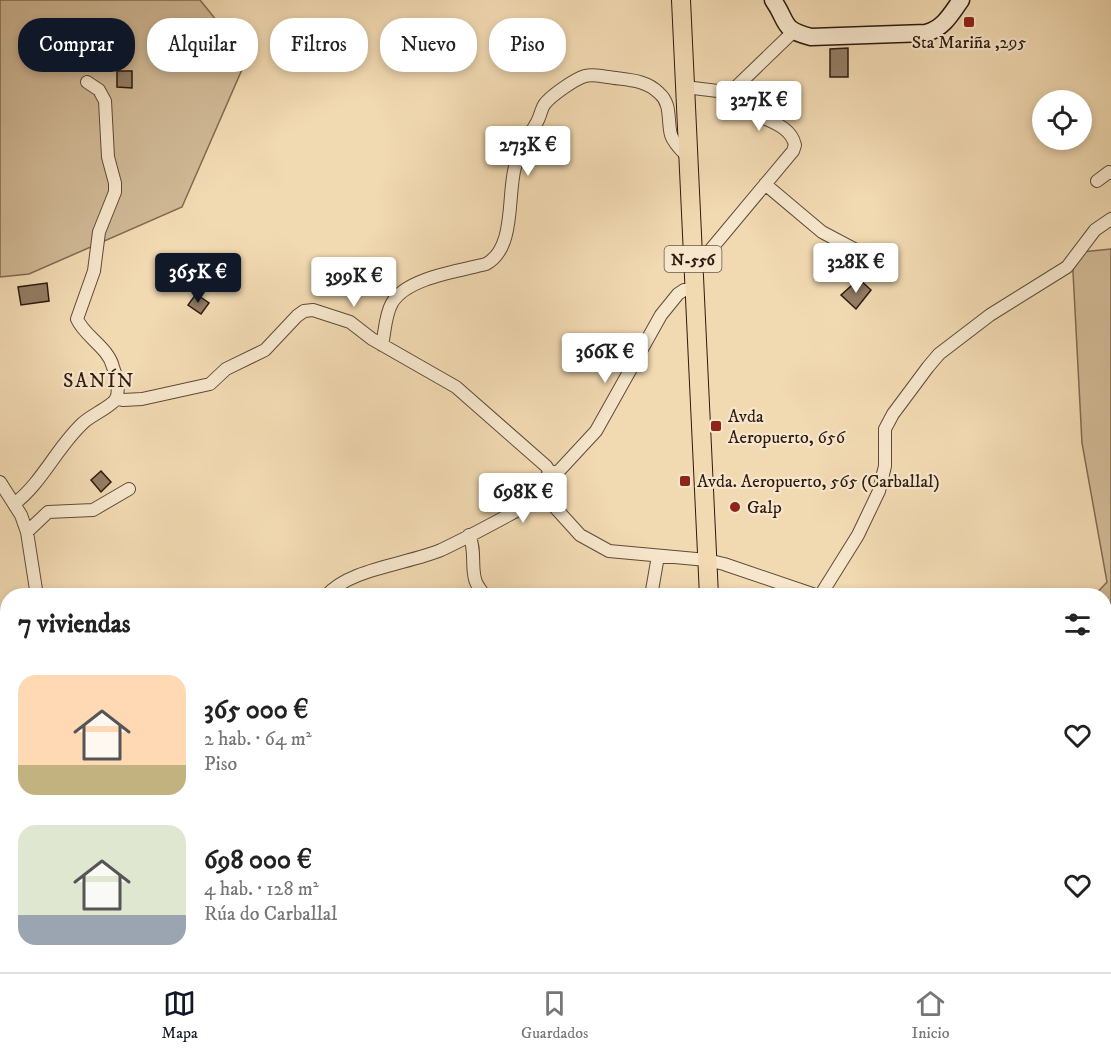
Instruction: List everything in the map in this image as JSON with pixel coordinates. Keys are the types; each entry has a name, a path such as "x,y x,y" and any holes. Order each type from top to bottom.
{"main road":[{"name":"N-556","path":"681,0 709,588"},
{"path":"773,0 785,24 793,32 811,37 926,33 936,30 945,22 961,0"}],"street":[{"path":"693,255 707,254 793,151 794,140 783,128 744,108 739,103 735,91 793,32"},
{"path":"382,345 389,309 401,293 416,283 493,260 505,237 509,219 510,192 520,150 537,122 543,106 549,99 577,80 592,75 643,82 653,87 667,103 672,137 688,157"},
{"path":"14,504 44,472 82,424 116,398 113,366 110,359 80,326 77,319 94,272 99,232 115,192 108,157 105,101 99,90 87,82"},
{"path":"685,87 735,91"},
{"path":"1097,181 1108,172 1111,173"},
{"path":"765,184 822,232 890,268"},
{"path":"824,588 852,545 879,491 885,466 885,429 893,414 928,367 939,354 990,315 1067,267 1095,230 1111,219"},
{"path":"550,472 558,472 596,431 661,315 678,294 684,290 694,290"},
{"path":"116,398 142,399 210,384 226,369 265,350 297,316 304,311 313,310 350,322 382,345 456,387 550,472"},
{"path":"546,501 544,484 550,472"},
{"path":"1,487 21,515 27,532 36,588"},
{"path":"27,532 48,512 93,510 129,489"},
{"path":"338,588 361,573 418,559 531,503 546,501 558,508 580,535 609,551 707,560 795,588"},
{"path":"469,535 474,551 474,576 480,588"},
{"path":"652,588 658,556"}],"shaded area":[{"path":"0,0 200,0 215,18 147,18 147,72 241,72 182,207 29,274 0,277"},
{"path":"1111,249 1111,588 1101,588 1107,582 1082,443 1072,253"}],"building":[{"path":"848,48 848,77 830,77 830,49"},
{"path":"117,72 132,72 132,88 117,87"},
{"path":"859,279 871,290 856,309 841,295"},
{"path":"47,283 49,301 21,305 18,287"},
{"path":"196,294 209,303 201,314 188,305"},
{"path":"101,471 111,482 101,492 91,480"}],"place":[{"name":"Sta Mariña ,295","path":"969,22"},
{"name":"Avda Aeropuerto, 656","path":"716,426"},
{"name":"Avda. Aeropuerto, 565 (Carballal)","path":"685,481"},
{"name":"Galp","path":"735,507"}],"district":[{"name":"SANÍN","path":"99,380"}]}
